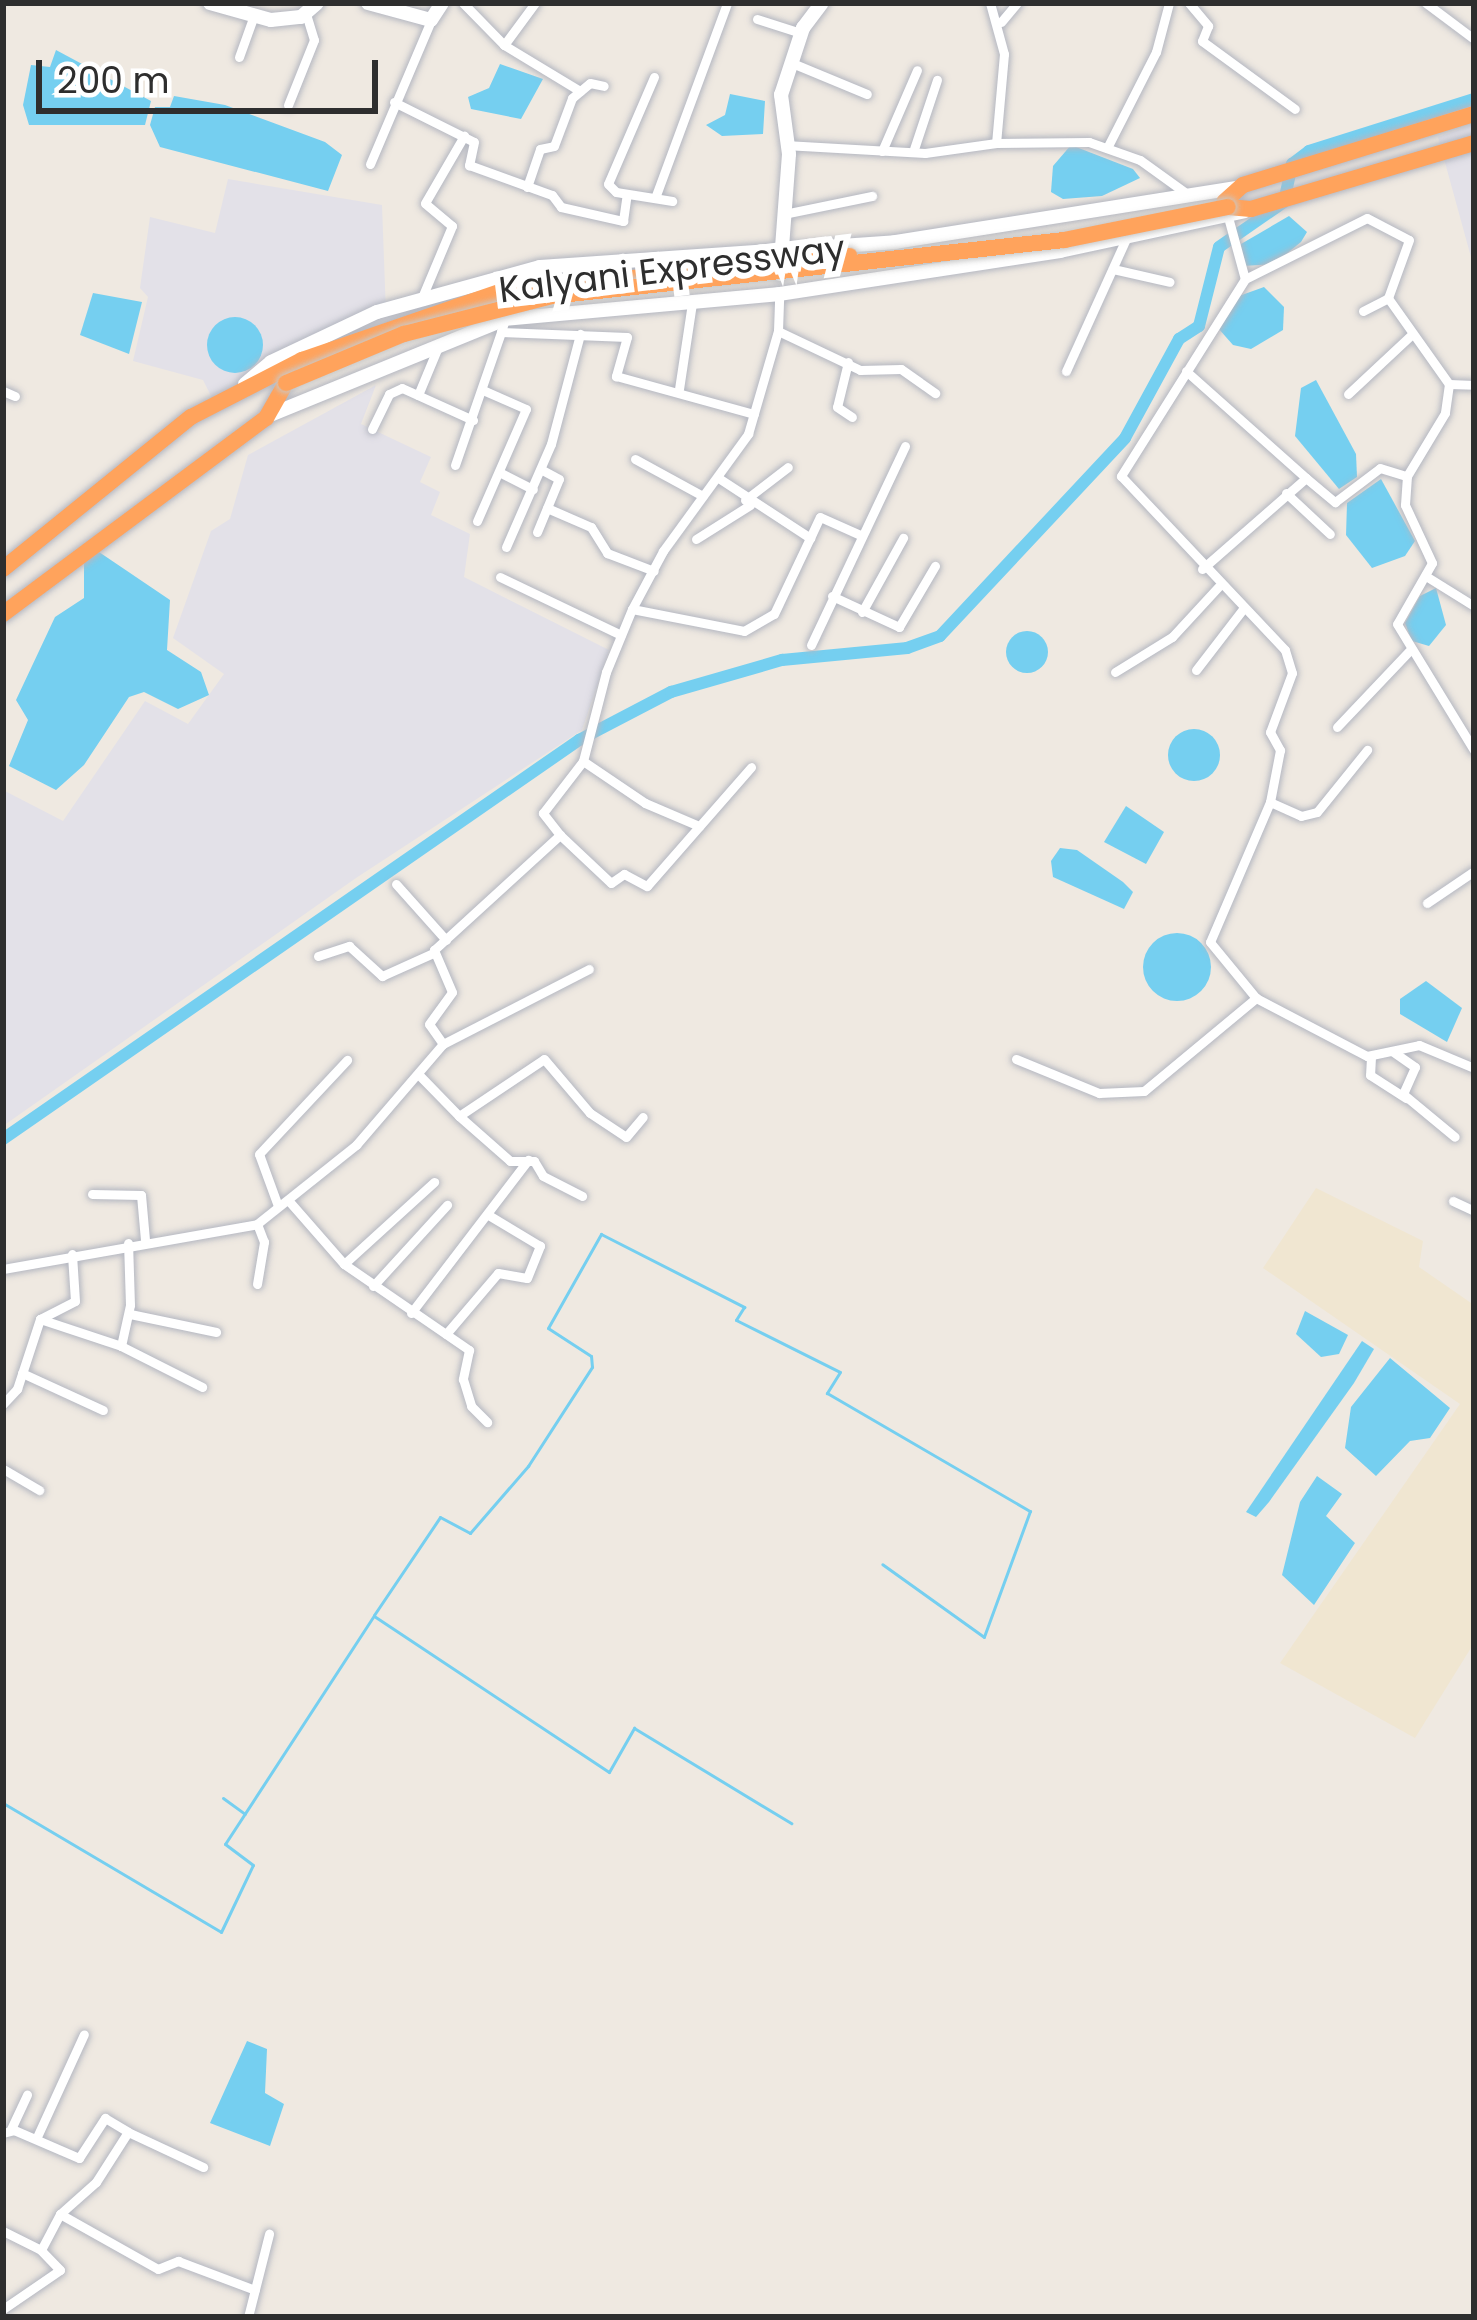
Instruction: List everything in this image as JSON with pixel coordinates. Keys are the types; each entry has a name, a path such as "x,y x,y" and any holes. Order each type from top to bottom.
{"highway":[{"name":"Kalyani Expressway","path":"1243,185 1474,114"},
{"path":"1226,209 1251,209 1474,142"},
{"path":"1226,209 1243,185"},
{"name":"Kalyani Expressway","path":"3,569 155,445 241,387 302,360 502,291 1066,234 1226,209"},
{"name":"Kalyani Expressway","path":"3,614 266,418 286,383 404,334 552,296 1064,240 1226,209"}],"street":[{"path":"210,3 253,18 311,8 314,40 288,105"},
{"path":"368,3 430,20"},
{"path":"370,164 430,20 442,3"},
{"path":"464,3 504,45 580,91 604,86"},
{"path":"504,45 535,3"},
{"path":"656,198 727,3"},
{"path":"752,767 645,887 625,874 611,883 543,813 583,761 587,732 632,609 703,496 720,479 754,414 778,331 785,145 781,94 801,33 822,3"},
{"path":"990,3 1001,22 996,143"},
{"path":"1001,22 1017,3"},
{"path":"1107,148 1156,52 1169,3"},
{"path":"1189,3 1208,26 1202,41 1295,109"},
{"path":"1426,3 1474,39"},
{"path":"239,57 253,18"},
{"path":"757,19 801,33"},
{"path":"792,63 868,94"},
{"path":"882,151 917,70"},
{"path":"654,77 609,175 616,192 672,202"},
{"path":"913,152 937,80"},
{"path":"527,187 540,149 554,146 580,91"},
{"path":"394,102 475,145 469,165 527,187 561,207 623,221 627,194"},
{"path":"423,295 452,226 425,203 464,136"},
{"path":"785,145 913,152 1064,137 1140,160 1193,200"},
{"name":"Kalyani Expressway","path":"241,387 271,362 423,295 540,267 895,242 1193,200 1243,185"},
{"path":"784,214 872,196"},
{"path":"1226,209 1246,279"},
{"name":"Kalyani Expressway","path":"266,418 440,342 503,326 779,294 1126,239 1226,209"},
{"path":"1363,310 1388,298 1409,240 1367,218 1246,279 1121,476 1202,569 1285,650 1292,674 1270,732 1280,750 1270,802 1210,942 1256,998 1371,1058 1432,1047 1474,1068"},
{"path":"1066,371 1126,239"},
{"path":"1113,269 1170,282"},
{"path":"1388,298 1410,336 1449,384 1474,386"},
{"path":"679,388 692,303"},
{"path":"455,465 503,326 627,337 616,376 679,388 754,414"},
{"path":"778,331 860,370 901,369 935,393"},
{"path":"506,547 542,470 580,334"},
{"path":"1348,394 1410,336"},
{"path":"418,395 440,342"},
{"path":"848,362 837,407 852,417"},
{"path":"1186,371 1335,502 1380,467 1407,476"},
{"path":"1449,384 1445,413 1407,476 1405,505 1432,563 1429,578 1404,601 1397,624 1474,750"},
{"path":"372,429 396,389 472,419"},
{"path":"477,521 526,410 483,389"},
{"path":"3,391 15,397"},
{"path":"811,645 858,534 905,446"},
{"path":"634,459 703,496"},
{"path":"696,539 788,467"},
{"path":"537,532 559,479 542,470"},
{"path":"499,472 533,490"},
{"path":"1202,569 1306,478"},
{"path":"720,479 748,502 809,538"},
{"path":"1286,494 1330,534"},
{"path":"547,508 597,532 607,553 654,571"},
{"path":"632,609 744,631 774,614 820,517 858,534"},
{"path":"862,612 902,538"},
{"path":"832,596 899,627 934,566"},
{"path":"500,577 620,635"},
{"path":"1429,578 1474,606"},
{"path":"1114,672 1172,637 1219,586"},
{"path":"1196,670 1243,609"},
{"path":"1337,727 1410,650"},
{"path":"1270,802 1301,815 1317,812 1367,750"},
{"path":"583,761 645,803 699,826"},
{"path":"318,956 346,945 382,976 431,954 560,835"},
{"path":"1427,903 1474,871"},
{"path":"396,884 446,940"},
{"path":"431,954 452,988 429,1024 443,1044"},
{"path":"3,1269 145,1240 257,1224 356,1145 443,1044 590,970"},
{"path":"1016,1059 1099,1093 1144,1091 1256,998"},
{"path":"1392,1051 1415,1066 1407,1098"},
{"path":"1371,1058 1370,1075 1455,1137"},
{"path":"459,1116 542,1059 590,1113 626,1137 643,1118"},
{"path":"347,1060 260,1154 283,1203 344,1264 470,1352 464,1381 487,1422"},
{"path":"420,1076 510,1161 528,1160 582,1196"},
{"path":"411,1313 490,1216 528,1160"},
{"path":"344,1264 434,1182"},
{"path":"92,1194 141,1195 145,1240"},
{"path":"1453,1201 1474,1211"},
{"path":"373,1286 446,1204"},
{"path":"446,1334 499,1272 526,1278 540,1246 490,1216"},
{"path":"256,1284 264,1242 257,1224"},
{"path":"122,1346 130,1314 128,1244"},
{"path":"3,1404 22,1372 40,1319 75,1301 72,1254"},
{"path":"130,1314 216,1332"},
{"path":"40,1319 122,1346 202,1387"},
{"path":"22,1372 103,1410"},
{"path":"3,1469 39,1490"},
{"path":"36,2139 84,2034"},
{"path":"27,2095 7,2131 79,2158 105,2118 203,2167"},
{"path":"41,2250 60,2214 96,2182 128,2132"},
{"path":"60,2214 158,2269 176,2260 255,2290"},
{"path":"3,2231 41,2250 60,2270 3,2309"},
{"path":"248,2317 269,2234"}],"shaded area":[{"path":"1474,124 1474,268 1438,137"},
{"path":"228,179 382,205 386,314 215,404 203,380 133,361 148,297 140,288 150,217 215,233"},
{"path":"376,385 361,424 431,457 420,482 440,492 431,515 470,534 464,577 609,650 582,730 356,878 3,1126 3,790 63,821 145,701 188,724 224,674 173,638 211,531 230,519 248,455"},
{"path":"1316,1188 1423,1241 1419,1267 1474,1305 1474,1643 1415,1738 1280,1663 1460,1404 1263,1268"}],"water":[{"path":"56,50 151,101 145,125 29,125 23,105 31,65 50,67"},
{"path":"500,64 543,79 521,119 471,109 468,97 489,88"},
{"path":"730,94 765,101 763,134 722,136 706,125 725,115"},
{"path":"174,96 225,105 325,142 342,155 328,191 160,147 150,125 155,107 170,107"},
{"path":"1071,145 1133,169 1140,178 1102,196 1063,199 1051,192 1053,166"},
{"path":"1289,216 1307,232 1301,242 1274,264 1243,266 1241,244"},
{"path":"1264,287 1284,307 1283,330 1251,349 1233,345 1218,328 1239,296"},
{"path":"93,293 142,302 129,354 80,335"},
{"path":"235,317 255,325 263,345 255,365 235,373 215,365 207,345 215,325"},
{"path":"1316,380 1356,454 1357,477 1339,489 1295,436 1301,388"},
{"path":"1381,479 1415,541 1405,556 1372,568 1346,535 1347,503"},
{"path":"99,552 170,600 167,650 201,672 209,695 178,709 144,692 129,697 84,765 56,790 9,766 28,720 16,700 55,617 84,598 84,562"},
{"path":"1436,588 1446,625 1429,646 1412,641 1405,623 1420,596"},
{"path":"1027,631 1042,637 1048,652 1042,667 1027,673 1012,667 1006,652 1012,637"},
{"path":"1194,729 1212,737 1220,755 1212,773 1194,781 1176,773 1168,755 1176,737"},
{"path":"1126,806 1164,832 1146,864 1104,842"},
{"path":"1060,848 1077,850 1123,882 1133,892 1124,909 1053,877 1051,861"},
{"path":"1177,933 1201,943 1211,967 1201,991 1177,1001 1153,991 1143,967 1153,943"},
{"path":"1426,981 1462,1008 1447,1042 1400,1014 1400,999"},
{"path":"1305,1311 1348,1335 1339,1354 1321,1357 1296,1334"},
{"path":"1362,1341 1374,1349 1354,1383 1269,1502 1256,1517 1246,1512"},
{"path":"1390,1358 1450,1408 1430,1438 1410,1441 1376,1476 1345,1448 1351,1407"},
{"path":"1317,1476 1342,1494 1326,1516 1355,1543 1314,1605 1282,1575 1300,1502"},
{"path":"247,2041 267,2049 265,2093 284,2104 270,2146 210,2123"}],"waterway":[{"path":"3,1139 579,740 671,692 782,660 907,648 940,636 1125,438 1179,339 1199,326 1219,247 1284,202 1292,164 1309,151 1474,99"},
{"path":"3,1803 221,1932 253,1865 225,1844 374,1615 440,1517 470,1533 528,1466 592,1367 591,1356 548,1328 601,1234 744,1307 736,1320 840,1372 827,1393 1030,1511 984,1637 882,1564"},
{"path":"374,1616 609,1772 634,1728 791,1823"},
{"path":"223,1798 245,1814"}]}
